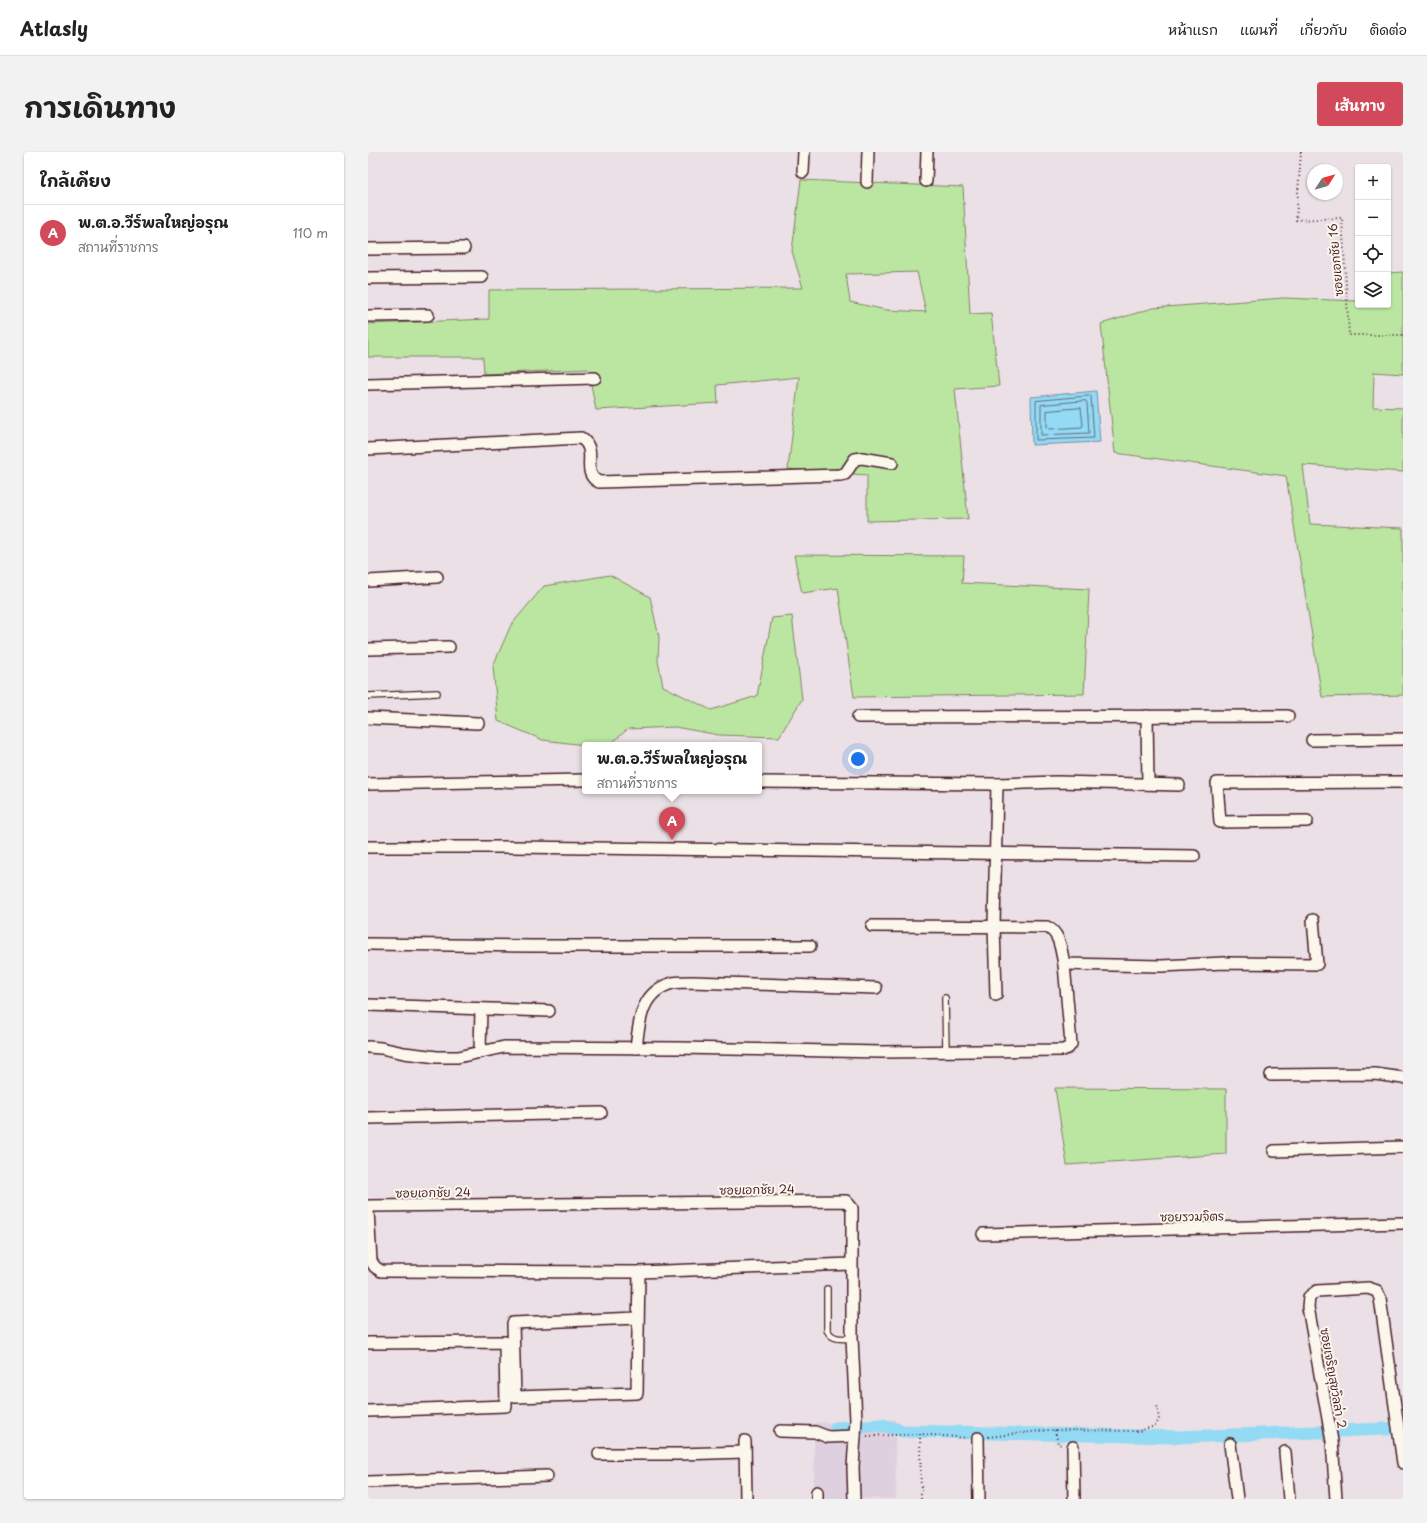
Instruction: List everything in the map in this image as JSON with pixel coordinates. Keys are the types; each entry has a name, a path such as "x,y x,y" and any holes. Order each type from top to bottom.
{"street":[{"path":"803,172 804,152"},
{"path":"867,182 868,152"},
{"path":"926,181 927,152"},
{"path":"368,249 464,248"},
{"path":"368,278 482,277"},
{"path":"368,316 428,315"},
{"path":"368,384 595,378"},
{"path":"368,449 581,438 590,448 589,474 593,479 599,482 840,475 846,474 856,459 862,458 892,463"},
{"path":"368,581 437,577"},
{"path":"368,649 449,647"},
{"path":"1147,716 1148,784"},
{"path":"858,717 1288,716"},
{"path":"368,718 478,724"},
{"path":"1312,740 1403,739"},
{"path":"368,784 582,780"},
{"path":"762,782 997,784 1057,782 1179,784"},
{"path":"1307,820 1220,822 1217,783 1403,782"},
{"path":"996,995 994,926 997,784"},
{"path":"368,847 506,847 1194,856"},
{"path":"1064,964 1161,966 1224,963 1317,964 1313,920"},
{"path":"368,1047 436,1057 458,1057 504,1048 946,1052 1063,1050 1068,1048 1071,1044 1064,964 1056,935 1047,927 872,926"},
{"path":"368,944 533,946 810,946"},
{"path":"636,1048 640,1016 649,998 659,989 673,983 692,982 876,988"},
{"path":"368,1005 549,1011"},
{"path":"480,1052 481,1009"},
{"path":"1271,1075 1376,1074 1403,1078"},
{"path":"368,1118 601,1113"},
{"path":"1274,1151 1403,1147"},
{"name":"ซอยเอกชัย 24","path":"368,1206 846,1201 852,1208 852,1338 855,1429 853,1467 854,1499"},
{"path":"368,1210 371,1261 375,1267 381,1271 639,1272 851,1264"},
{"name":"ซอยรวมจิตร","path":"983,1234 1403,1224"},
{"path":"638,1318 513,1323 515,1397 636,1393 638,1318 639,1272"},
{"name":"ซอยเจริญสุขวิลล่า 2","path":"1336,1499 1332,1441 1308,1307 1309,1297 1317,1291 1368,1288 1377,1291 1380,1298 1403,1463"},
{"path":"368,1342 505,1342 506,1406 368,1411"},
{"path":"780,1431 815,1432 828,1436 855,1429"},
{"path":"978,1438 979,1499"},
{"path":"1230,1444 1237,1499"},
{"path":"599,1454 680,1454 745,1446 746,1499"},
{"path":"1073,1447 1074,1499"},
{"path":"1285,1452 1289,1499"},
{"path":"368,1482 547,1476"}],"lane":[{"path":"368,696 437,693"},
{"path":"945,998 946,1052"},
{"path":"826,1289 827,1330 829,1334 832,1337 840,1339 852,1338"}],"path":[{"name":"ซอยเอกชัย 16","path":"1301,152 1296,220 1342,218 1350,335 1403,336"},
{"path":"855,1429 978,1438 1055,1430 1140,1431 1155,1426 1159,1420 1158,1404"},
{"path":"1055,1430 1058,1444 1073,1447"},
{"path":"920,1434 921,1499"}],"shaded area":[{"path":"895,1420 896,1499 814,1499 814,1423"}],"green space":[{"path":"801,180 963,187 970,314 991,313 999,386 955,389 968,519 867,521 867,475 788,469 799,377 717,385 718,403 596,410 588,369 484,374 483,357 368,357 368,324 489,319 489,290 803,288 792,251","holes":["917,272 926,312 886,310 850,302 846,274"]},
{"path":"1403,272 1403,374 1374,372 1373,407 1403,408 1403,472 1303,465 1310,524 1403,528 1403,695 1322,697 1286,476 1115,453 1101,324 1153,308 1284,298 1355,301 1355,308 1391,308 1391,273"},
{"path":"794,555 964,556 962,583 1089,589 1084,694 854,697 838,588 802,593"},
{"path":"610,575 650,597 659,637 658,661 663,686 711,710 757,696 772,618 792,616 802,699 779,737 719,735 675,727 628,729 613,742 582,742 582,745 543,740 498,721 493,666 511,625 544,586"},
{"path":"1055,1088 1226,1089 1226,1154 1067,1165"}],"water":[{"path":"1096,391 1100,442 1032,445 1031,397"}],"waterway":[{"path":"836,1428 882,1425 903,1431 1177,1437 1403,1428"}],"place":[{"name":"พ.ต.อ.วีร์พลใหญ่อรุณ","path":"672,840"}]}
